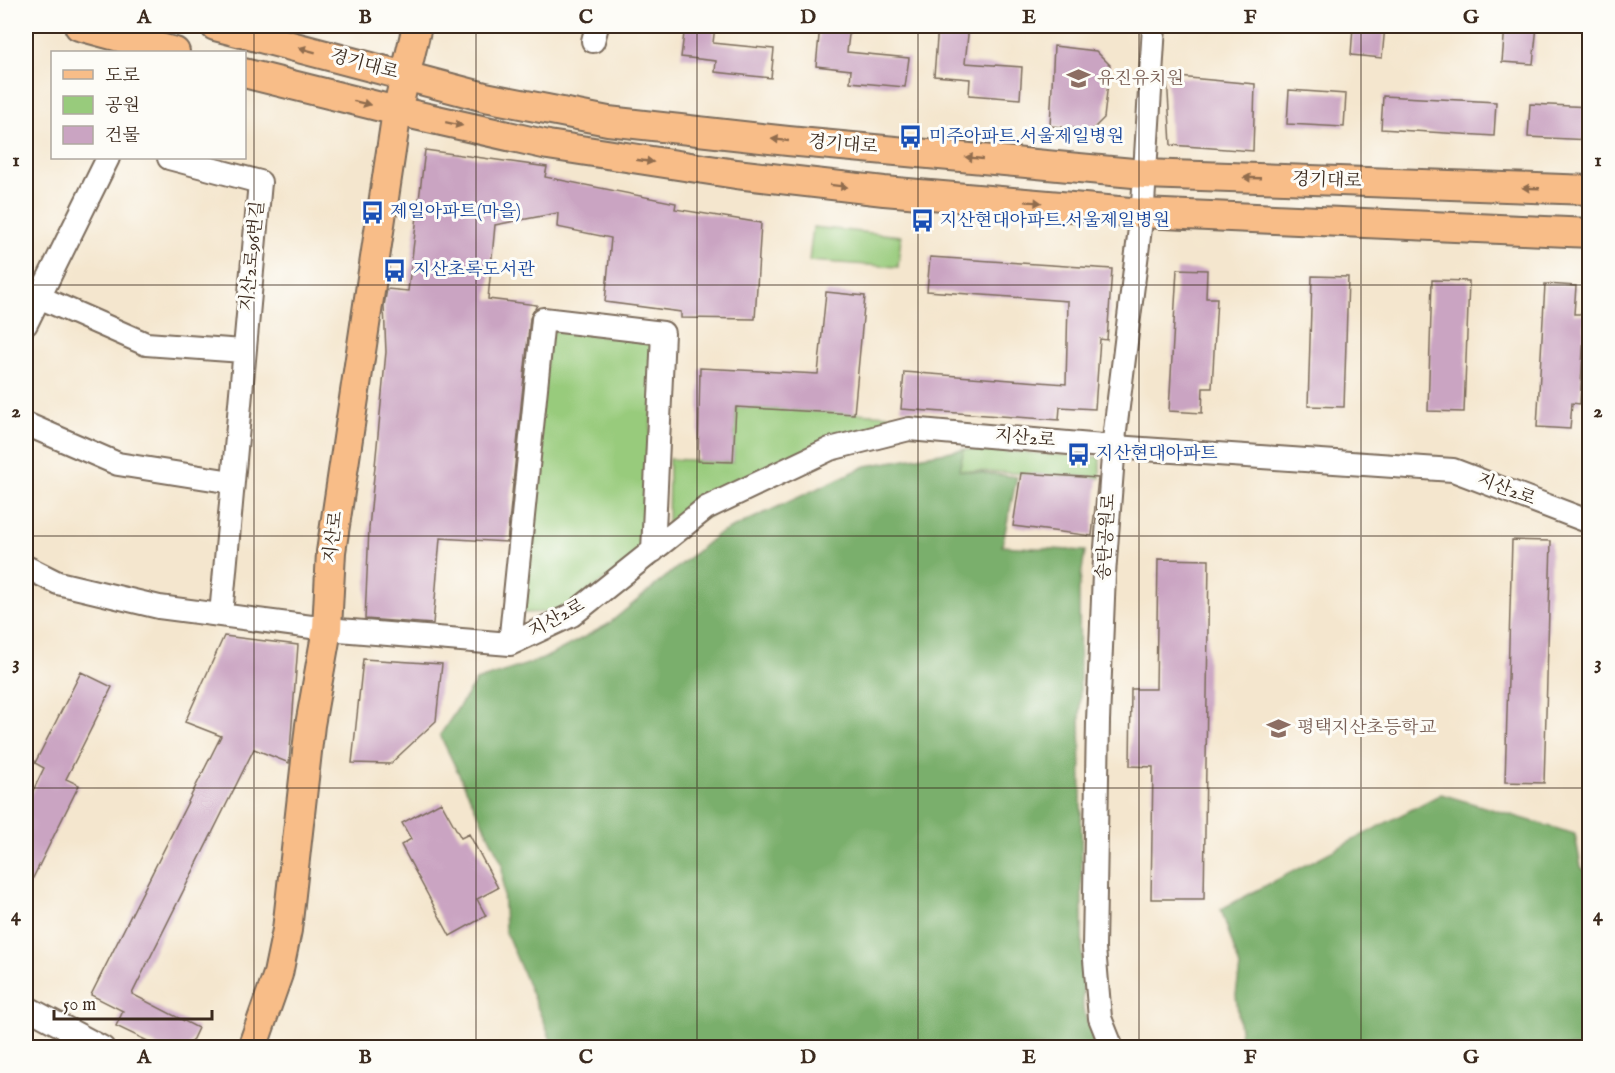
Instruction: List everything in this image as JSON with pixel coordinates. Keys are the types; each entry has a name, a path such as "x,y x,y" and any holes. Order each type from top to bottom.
{"main road":[{"path":"79,26 140,48 166,51"},
{"name":"경기대로","path":"215,26 485,97 608,121 788,141 1144,174 1590,190"},
{"name":"지산로","path":"252,1047 278,974 287,930 310,725 327,629 331,552 397,111 417,26"},
{"name":"경기대로","path":"246,73 548,145 736,174 884,191 1142,213 1590,233"}],"street":[{"name":"송탄공원로","path":"1112,1047 1100,1018 1094,948 1100,665 1104,574 1114,447 1142,213 1154,26"},
{"path":"26,324 108,159"},
{"name":"지산2로96번길","path":"173,159 260,182 221,615"},
{"path":"39,297 146,344 243,351"},
{"name":"지산2로","path":"510,644 543,319 663,333 653,551"},
{"path":"26,424 118,464 232,482"},
{"name":"지산2로","path":"26,567 69,585 159,607 327,629 510,644 572,615 706,508 830,448 909,429 1114,447 1453,470 1590,522"},
{"path":"26,1006 103,1047"}],"green space":[{"path":"813,227 901,236 898,267 809,261"},
{"path":"550,330 656,342 643,553 559,612 524,613 521,590"},
{"path":"736,407 892,415 897,421 668,537 669,459 733,462"},
{"path":"964,449 1100,457 1100,478 959,470"},
{"path":"964,449 959,470 1017,477 1002,546 1085,551 1079,590 1083,1009 1096,1047 554,1047 505,930 502,863 440,735 476,681 543,659 607,625 717,535 866,466"},
{"path":"1441,794 1575,834 1581,867 1589,874 1589,1047 1242,1047 1236,995 1240,967 1221,909"}],"building":[{"path":"685,26 715,26 713,43 774,49 771,78 715,72 716,61 681,57"},
{"path":"820,26 850,26 847,52 909,58 905,87 850,82 851,70 816,66"},
{"path":"938,26 969,26 965,63 1022,67 1020,99 969,95 970,79 934,76"},
{"path":"1353,26 1385,26 1382,58 1351,55"},
{"path":"1505,26 1537,26 1533,64 1502,62"},
{"path":"1054,46 1096,51 1110,65 1104,118 1092,130 1050,126"},
{"path":"1167,76 1255,84 1253,151 1171,145"},
{"path":"1289,90 1346,94 1344,127 1287,124"},
{"path":"1383,96 1496,102 1494,136 1381,129"},
{"path":"1530,104 1590,107 1590,140 1528,137"},
{"path":"425,150 547,167 545,177 676,203 675,209 761,223 755,319 681,318 681,312 605,302 611,238 557,227 558,213 495,225 488,299 537,305 530,318 507,542 440,538 433,624 365,619 369,528 386,352 384,306 387,289 408,291"},
{"path":"930,257 1112,269 1107,340 1100,339 1095,409 1060,407 1059,420 901,409 904,372 1066,384 1068,301 927,291"},
{"path":"1177,269 1207,270 1206,298 1217,298 1212,388 1203,388 1202,413 1169,411"},
{"path":"1312,276 1348,277 1344,407 1308,406"},
{"path":"1432,280 1469,281 1464,412 1428,411"},
{"path":"1545,284 1576,286 1574,314 1585,314 1580,404 1572,403 1570,429 1537,427"},
{"path":"826,292 865,296 854,414 736,407 733,462 698,461 700,368 818,374"},
{"path":"1021,473 1098,478 1092,536 1013,526"},
{"path":"1512,540 1551,541 1544,783 1505,782"},
{"path":"1158,559 1209,560 1204,899 1151,899 1153,767 1130,766 1131,689 1156,689"},
{"path":"224,636 298,645 289,763 254,749 132,994 198,1028 189,1047 160,1047 116,1026 123,1011 91,995 221,736 185,722"},
{"path":"363,659 442,664 436,721 390,764 352,763"},
{"path":"81,672 112,687 66,779 79,785 26,892 26,805 44,768 35,763"},
{"path":"441,802 461,838 469,834 498,888 477,899 486,916 450,936 401,845 411,839 402,823"}],"place":[{"name":"유진유치원","path":"1079,79"},
{"name":"미주아파트.서울제일병원","path":"911,137"},
{"name":"제일아파트(마을)","path":"372,212"},
{"name":"지산현대아파트.서울제일병원","path":"922,221"},
{"name":"지산초록도서관","path":"395,270"},
{"name":"지산현대아파트","path":"1078,454"},
{"name":"평택지산초등학교","path":"1279,728"}]}
